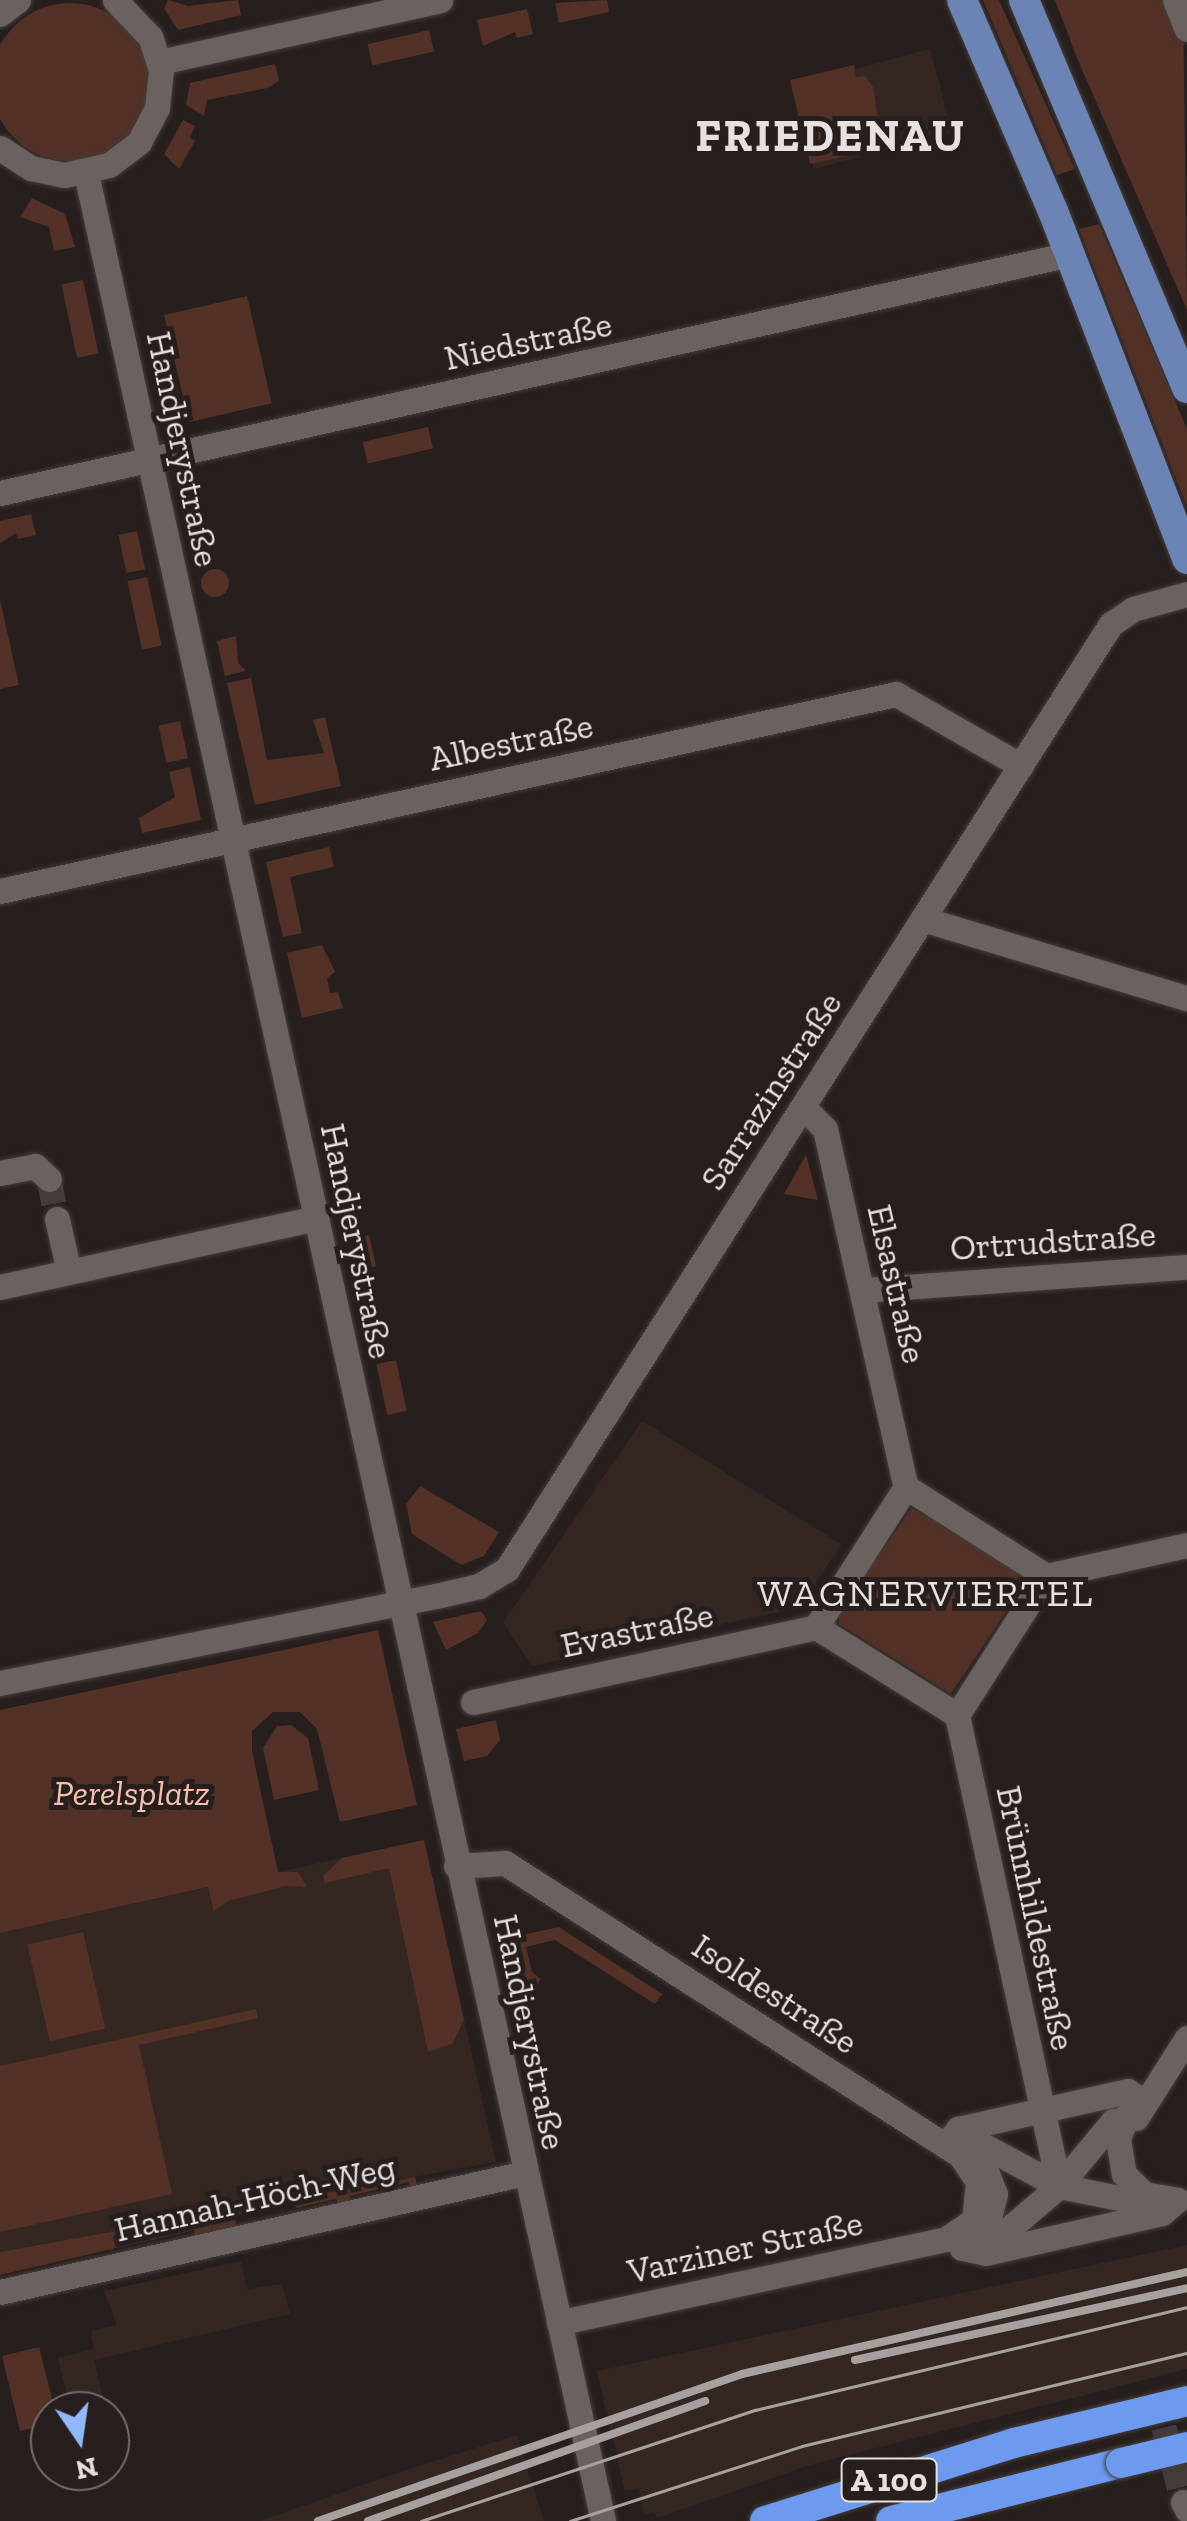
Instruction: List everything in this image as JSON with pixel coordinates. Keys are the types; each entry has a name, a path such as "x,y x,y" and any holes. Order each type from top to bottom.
{"highway":[{"name":"A 100","path":"765,2521 1109,2419 1187,2401"},
{"name":"A 100","path":"891,2521 1187,2447"}],"main road":[{"path":"962,0 1070,254 1187,559"},
{"path":"1024,0 1187,388"}],"street":[{"path":"0,14 18,0"},
{"path":"0,148 31,168 86,173 125,154 150,126 160,89 159,62 140,22 115,0"},
{"path":"159,62 440,0"},
{"path":"1175,0 1187,29"},
{"name":"Handjerystraße","path":"86,173 602,2521"},
{"name":"Niedstraße","path":"0,493 1070,254"},
{"name":"Sarrazinstraße","path":"399,1601 479,1586 518,1557 1111,624 1133,609 1187,594"},
{"name":"Albestraße","path":"0,891 896,694 1020,766"},
{"path":"922,920 1187,998"},
{"name":"Elsastraße","path":"803,1108 825,1128 906,1487"},
{"path":"0,1174 36,1166 48,1179"},
{"path":"0,1287 316,1218"},
{"path":"57,1219 69,1272"},
{"name":"Ortrudstraße","path":"863,1290 1187,1267"},
{"path":"1046,1576 956,1716 816,1626 906,1487 1046,1576 1187,1545"},
{"path":"0,1683 399,1601"},
{"name":"Evastraße","path":"473,1702 816,1626"},
{"name":"Brünnhildestraße","path":"956,1716 1060,2186"},
{"name":"Isoldestraße","path":"456,1866 505,1863 960,2155 978,2182 978,2204 974,2220 946,2240"},
{"path":"984,2251 1060,2186 1187,2038"},
{"path":"969,2139 1044,2119 1128,2106"},
{"path":"1128,2106 1133,2128 1133,2163 1158,2185 1187,2186"},
{"path":"969,2139 984,2162 996,2194 987,2226 962,2248 984,2251 1177,2200 1139,2191 1122,2169 1118,2138 1128,2106"},
{"path":"969,2139 1060,2186 1154,2206"},
{"name":"Hannah-Höch-Weg","path":"0,2292 526,2172"},
{"name":"Varziner Straße","path":"560,2323 946,2240"}],"shaded area":[{"path":"930,49 952,132 814,169 792,86"},
{"path":"642,1421 841,1544 801,1607 532,1666 503,1623"},
{"path":"424,1840 496,2162 0,2252 0,1933"},
{"path":"1187,2245 1187,2369 813,2464 657,2518 654,2512 644,2515 638,2488 625,2491 597,2371"},
{"path":"241,2261 247,2289 282,2284 290,2314 94,2360 101,2391 66,2391 58,2358 94,2349 91,2331 117,2325 104,2291"},
{"path":"517,2435 544,2521 260,2521 403,2471"}],"green space":[{"path":"168,0 188,6 238,0 241,15 178,30 164,8"},
{"path":"607,0 609,12 559,23 555,3"},
{"path":"983,0 999,0 1075,169 1057,175"},
{"path":"1055,0 1183,0 1187,310 1077,58"},
{"path":"70,3 100,9 126,26 143,52 149,82 143,112 126,138 100,155 70,161 40,155 14,138 -3,112 -9,82 -3,52 14,26 40,9"},
{"path":"527,9 533,34 517,38 515,32 483,46 477,20"},
{"path":"429,30 434,51 373,66 368,44"},
{"path":"275,64 279,81 267,88 207,100 204,116 186,105 190,83"},
{"path":"854,65 856,77 865,76 873,87 879,125 846,136 850,155 810,164 790,80"},
{"path":"183,120 195,126 190,138 195,141 179,169 164,154"},
{"path":"32,198 65,214 75,247 54,251 49,227 20,217"},
{"path":"1099,224 1187,429 1187,507 1079,229"},
{"path":"83,280 99,353 77,358 61,285"},
{"path":"247,296 272,403 189,422 164,315"},
{"path":"428,427 433,448 368,464 363,442"},
{"path":"31,514 36,535 18,539 16,533 0,543 0,521"},
{"path":"137,531 145,569 127,573 118,535"},
{"path":"215,569 225,573 229,583 225,593 215,597 205,593 201,583 205,573"},
{"path":"147,577 162,645 142,650 127,581"},
{"path":"0,600 19,685 0,689"},
{"path":"236,636 238,663 246,671 225,676 217,641"},
{"path":"251,678 267,760 324,753 313,720 325,717 341,786 255,805 227,683"},
{"path":"180,721 188,758 166,763 158,726"},
{"path":"190,767 201,820 142,833 139,818 175,797 169,772"},
{"path":"329,847 334,867 290,877 302,933 283,937 266,862"},
{"path":"322,945 335,972 327,978 330,993 338,992 343,1008 302,1018 287,953"},
{"path":"806,1155 818,1200 784,1194"},
{"path":"369,1235 376,1266 358,1270 350,1239"},
{"path":"396,1360 407,1411 387,1415 376,1364"},
{"path":"420,1486 499,1532 484,1556 461,1565 412,1534 406,1504"},
{"path":"912,1508 1019,1572 1025,1583 951,1694 839,1624 840,1610"},
{"path":"481,1611 487,1620 478,1633 446,1650 433,1622"},
{"name":"Perelsplatz","path":"378,1630 417,1805 340,1822 317,1729 300,1712 273,1712 252,1731 252,1751 278,1872 298,1872 307,1887 285,1886 228,1901 214,1911 208,1887 0,1933 0,1710"},
{"path":"496,1720 500,1740 487,1756 464,1761 456,1729"},
{"path":"291,1725 308,1738 319,1790 274,1800 263,1748 277,1726"},
{"path":"424,1840 464,2020 452,2044 428,2052 389,1868 325,1883 323,1876 342,1858"},
{"path":"559,1927 662,1994 655,2004 555,1940 526,1947 532,1972 541,1979 519,2012 503,1939"},
{"path":"83,1932 105,2028 50,2041 27,1945"},
{"path":"256,2009 258,2018 139,2045 172,2194 0,2232 0,2066"},
{"path":"415,2177 418,2187 411,2189 409,2182 350,2196 351,2203 339,2205 336,2199 296,2208 293,2202 234,2215 237,2229 196,2239 194,2230 0,2275 0,2252"},
{"path":"39,2347 50,2391 30,2391 30,2429 20,2431 2,2356"}],"tunnel":[{"path":"49,1179 57,1219"},
{"path":"1164,2427 1183,2502"}],"tram line":[{"path":"421,2521 755,2410 1187,2307"},
{"path":"570,2521 802,2446 1187,2353"}],"railway":[{"path":"318,2521 742,2374 1187,2272"},
{"path":"855,2360 1187,2288"},
{"path":"368,2521 705,2401"}],"district":[{"name":"FRIEDENAU","path":"831,137"},
{"name":"WAGNERVIERTEL","path":"926,1594"}]}
